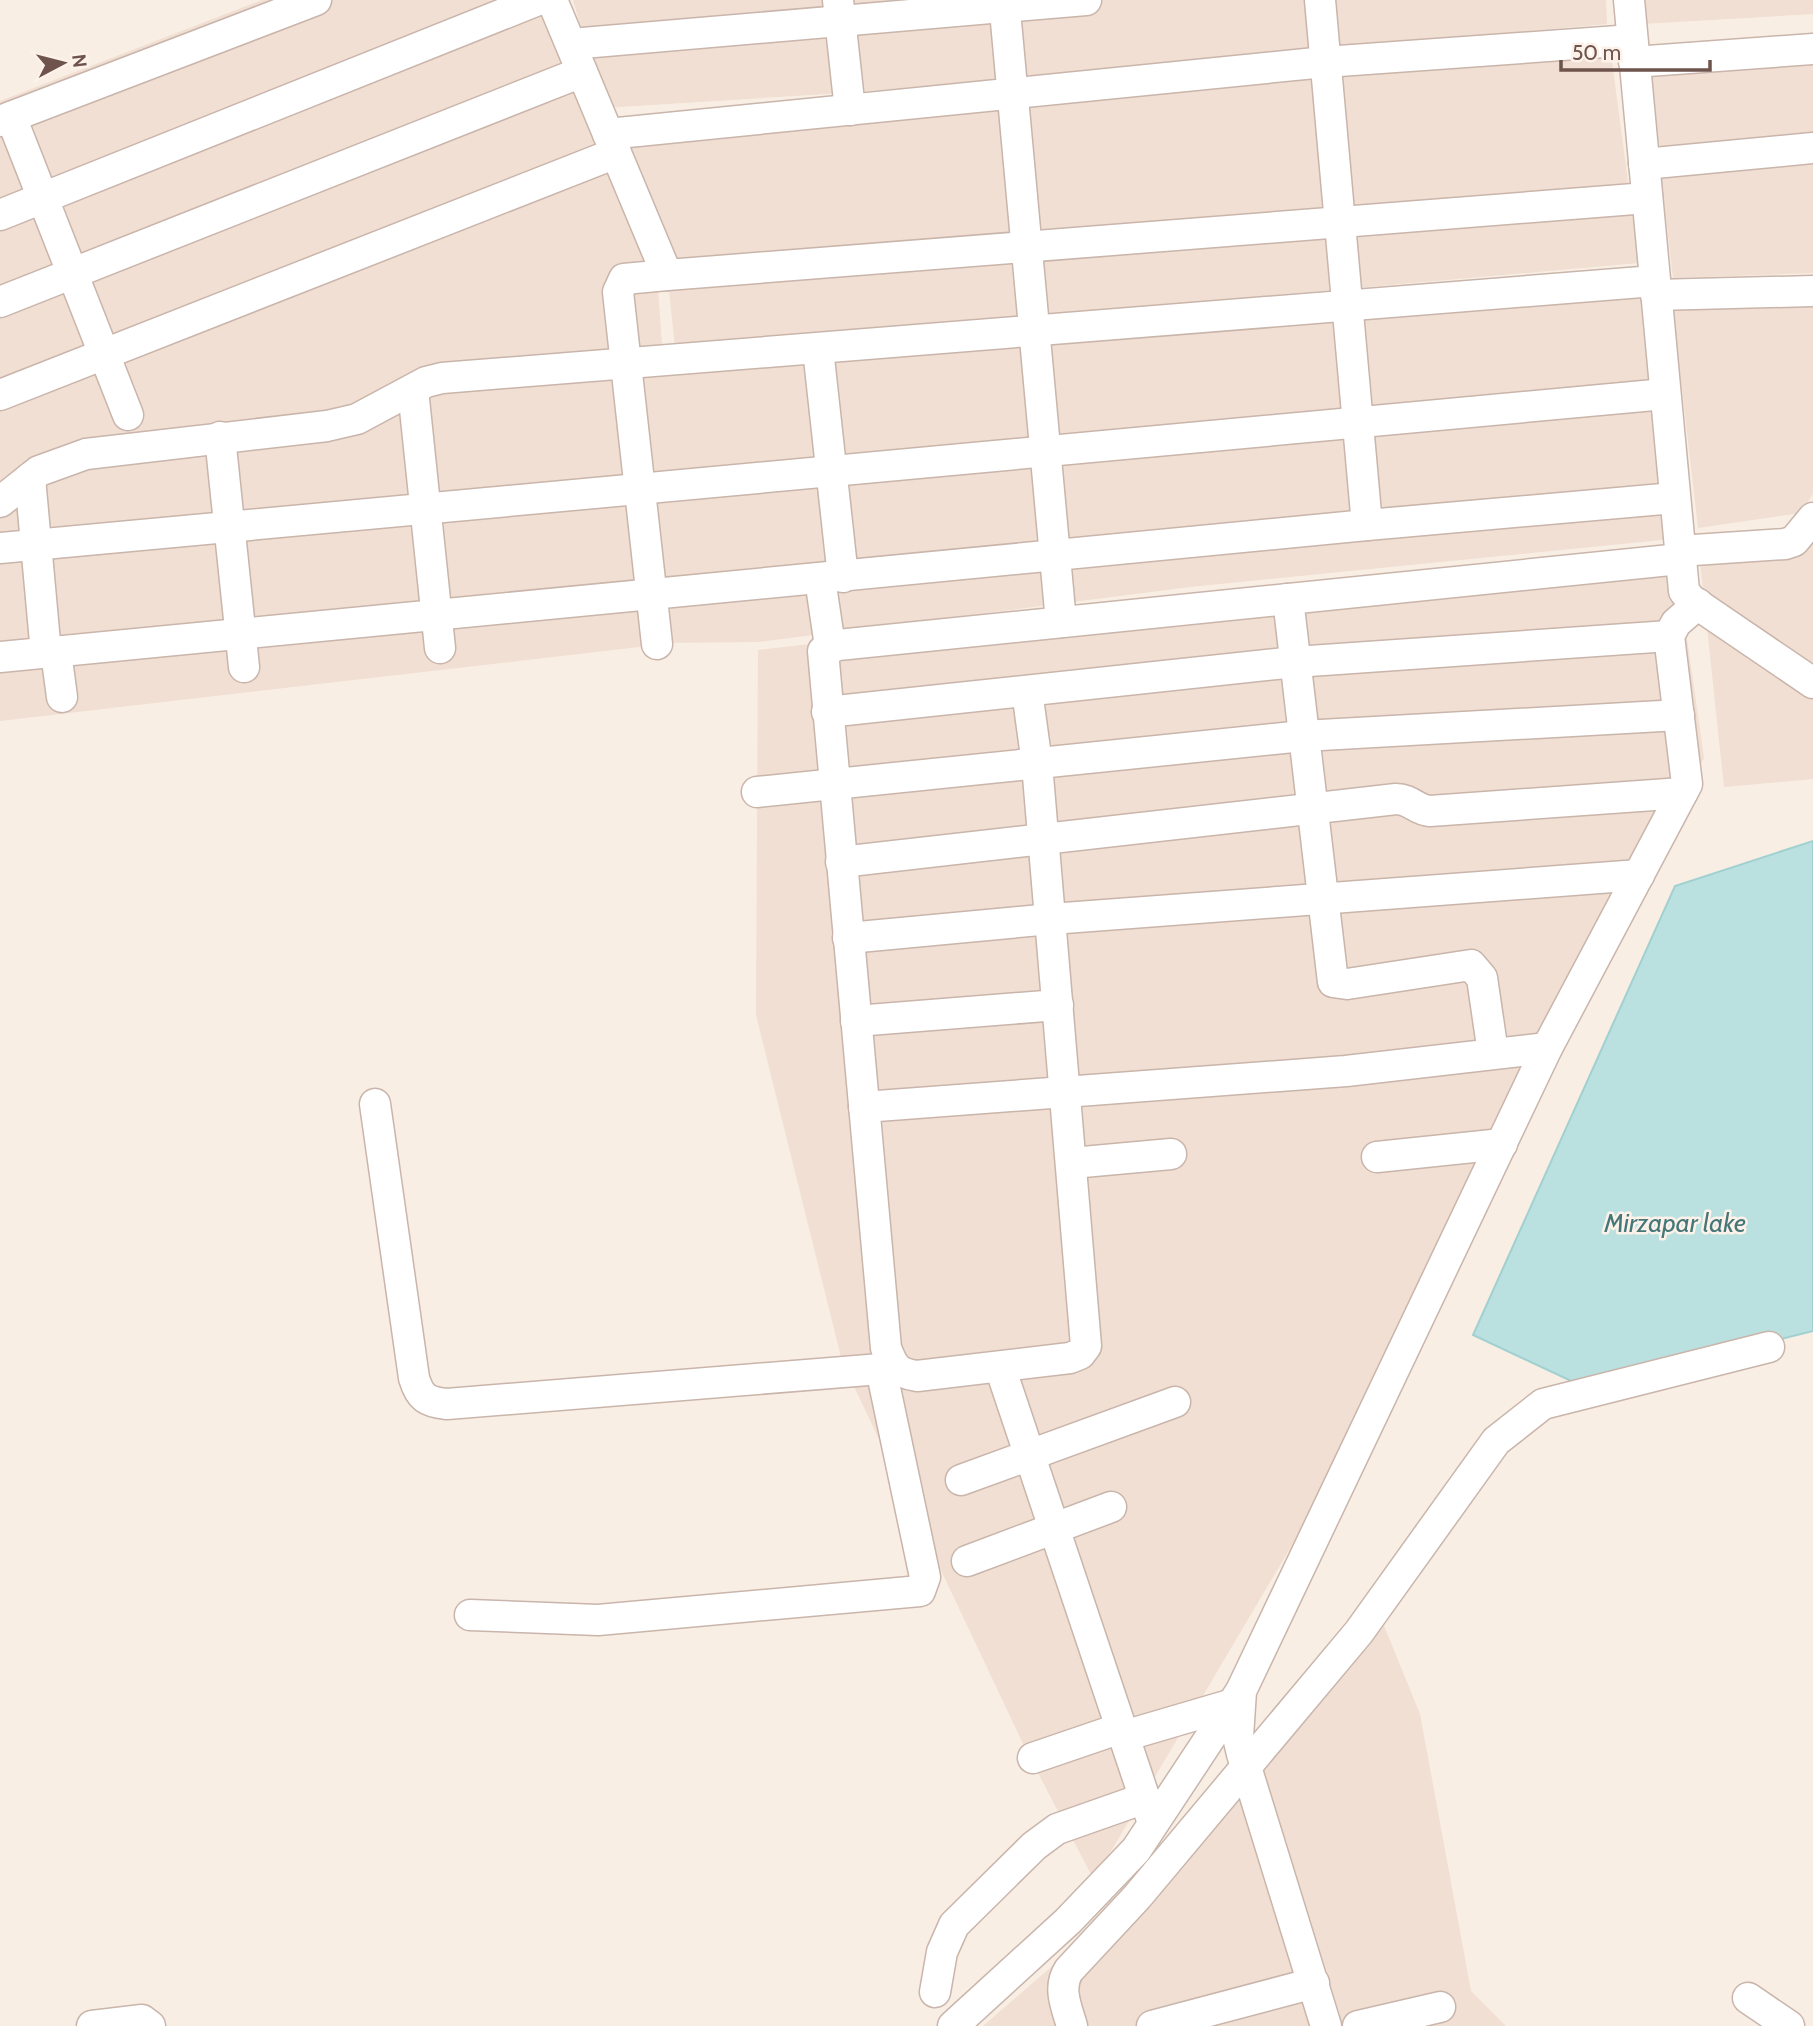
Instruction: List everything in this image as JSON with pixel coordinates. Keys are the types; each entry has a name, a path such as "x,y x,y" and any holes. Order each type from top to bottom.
{"street":[{"path":"128,415 43,198 5,119 316,0"},
{"path":"0,215 538,0"},
{"path":"552,0 667,275"},
{"path":"571,44 839,11 1086,0"},
{"path":"1320,0 1367,525"},
{"path":"1629,0 1684,592 1813,683"},
{"path":"1004,4 1061,622"},
{"path":"839,11 850,110"},
{"path":"0,395 612,143 850,110 1325,62 1633,51 1813,49"},
{"path":"0,302 582,72"},
{"path":"1644,164 1813,148"},
{"path":"657,644 619,284 632,277 1647,198"},
{"path":"0,502 30,478 61,461 86,454 327,426 357,419 442,378 1348,308 1655,288 1813,291"},
{"path":"470,1615 598,1620 920,1591 925,1577 887,1368 822,658 830,646 831,471 818,349"},
{"path":"413,390 440,648"},
{"path":"0,548 1665,394"},
{"path":"220,437 244,667"},
{"path":"30,478 51,652 62,697"},
{"path":"0,657 1367,525 1674,498"},
{"path":"830,646 1785,544 1794,541 1813,519"},
{"path":"1288,598 1333,982 1347,984 1471,965 1482,978 1493,1053"},
{"path":"953,2026 1076,1913 1136,1850 1149,1811 1237,1697 1548,1048 1682,793 1688,774 1670,636 1676,623 1698,604"},
{"path":"827,712 1295,662 1670,636"},
{"path":"375,1104 414,1378 419,1394 429,1403 447,1405 887,1368 918,1376 1070,1358 1080,1354 1086,1346 1072,1163 1037,764 1027,691"},
{"path":"757,792 1303,736 1679,715"},
{"path":"841,862 1404,799 1423,810 1430,810 1682,793"},
{"path":"848,938 1051,919 1639,875"},
{"path":"856,1021 1058,1005"},
{"path":"864,1107 1346,1071 1548,1048"},
{"path":"1377,1157 1502,1144"},
{"path":"1072,1163 1171,1154"},
{"path":"1072,2026 1063,1995 1064,1977 1246,1768 1359,1632 1476,1465 1496,1441 1543,1404 1571,1394 1769,1347"},
{"path":"1000,1367 1149,1811"},
{"path":"961,1480 1175,1402"},
{"path":"967,1561 1111,1507"},
{"path":"1033,1758 1237,1697"},
{"path":"1237,1697 1238,1738 1246,1768 1326,2026"},
{"path":"936,1992 942,1952 954,1925 1034,1846 1057,1829 1149,1811"},
{"path":"1152,2026 1314,1983"},
{"path":"1748,1998 1789,2026"},
{"path":"1358,2026 1440,2007"},
{"path":"92,2026 142,2020 150,2026"}],"shaded area":[{"path":"262,0 561,0 657,275 662,344 628,359 648,646 0,721 0,101"},
{"path":"573,0 1606,0 1607,24 858,92 604,108"},
{"path":"1641,0 1813,0 1813,14 1643,24"},
{"path":"1608,32 1639,263 675,348 667,270 608,120"},
{"path":"1813,38 1813,273 1673,278 1646,48"},
{"path":"1639,275 1672,539 1190,587 759,642 664,643 637,361"},
{"path":"1813,281 1813,494 1800,513 1698,528 1670,286"},
{"path":"1813,520 1813,779 1724,787 1698,543 1800,536"},
{"path":"1674,547 1704,758 1331,1479 1094,1880 1026,1750 842,1361 756,1015 758,650"},
{"path":"1378,1611 1420,1714 1471,1991 1506,2026 983,2026 1208,1831"}],"water":[{"name":"Mirzapar lake","path":"1813,841 1813,1331 1586,1388 1473,1335 1675,886"}]}
